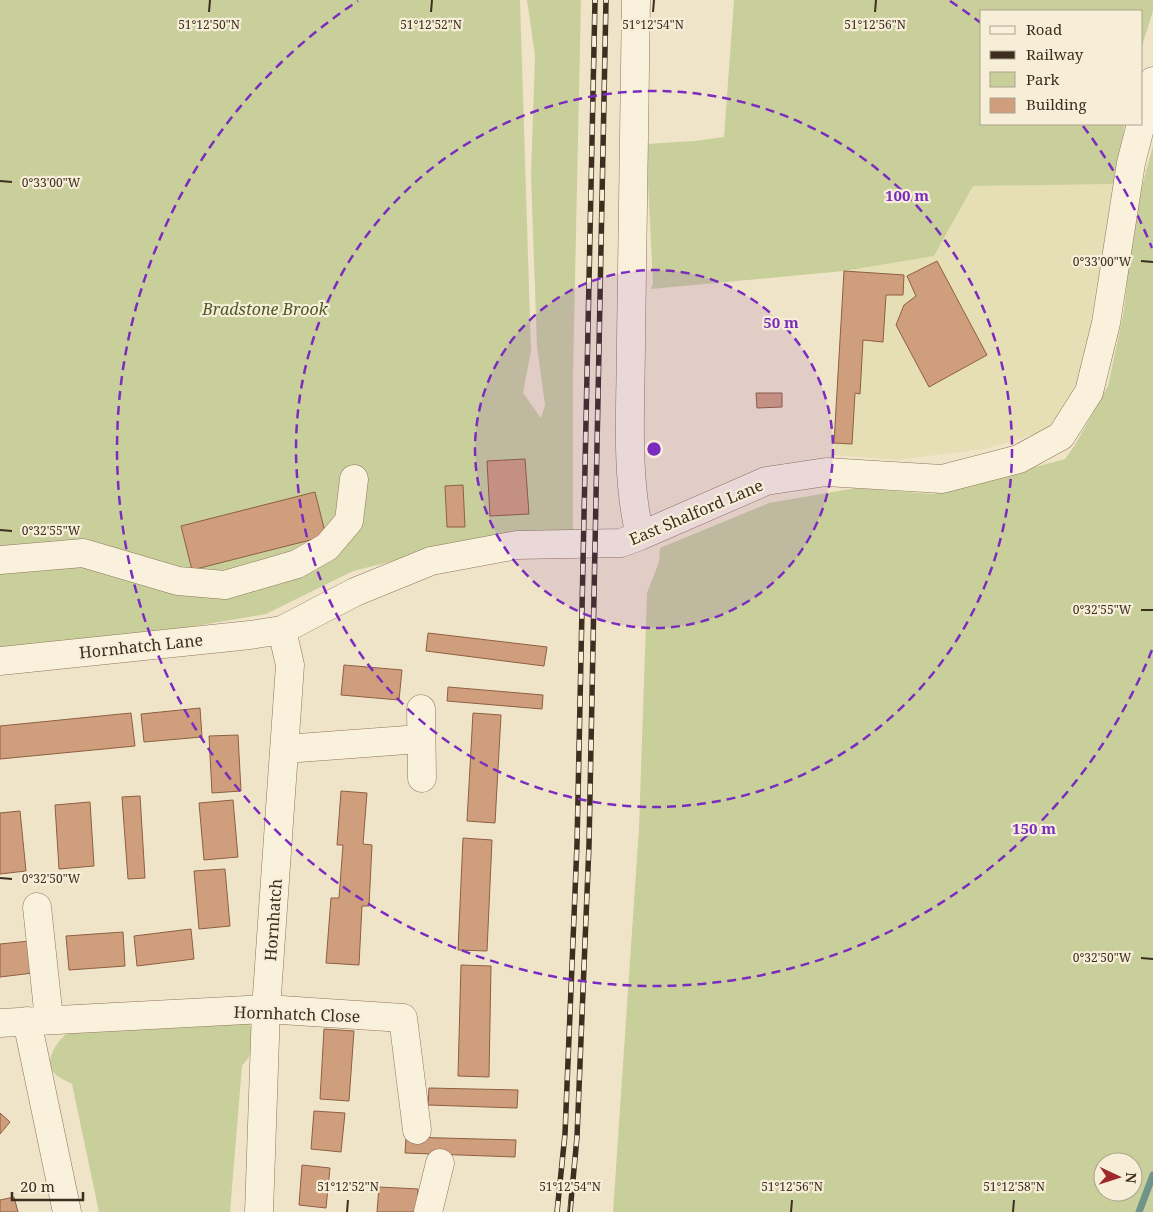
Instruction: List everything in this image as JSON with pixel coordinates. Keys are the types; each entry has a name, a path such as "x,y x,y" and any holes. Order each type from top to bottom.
{"street":[{"path":"636,0 632,213 631,446 634,511 640,536"},
{"name":"East Shalford Lane","path":"1143,115 1153,81"},
{"name":"East Shalford Lane","path":"282,630 355,592 431,561 516,545 621,543 766,481 826,472 942,479 1019,459 1061,436 1090,392 1106,324 1131,163 1140,125"},
{"path":"0,560 83,553 178,581 225,585 297,564 327,547 349,521 354,479"},
{"name":"Hornhatch Lane","path":"0,660 250,635 282,630"},
{"name":"Hornhatch","path":"260,1212 266,1009 290,666 282,630"},
{"path":"421,709 422,778"},
{"path":"285,749 420,738"},
{"path":"37,907 38,1020 68,1212"},
{"name":"Hornhatch Close","path":"38,1020 266,1009 403,1018 417,1130"},
{"path":"0,1023 38,1020"},
{"path":"428,1212 440,1163"}],"shaded area":[{"path":"1115,184 1091,349 1069,408 1046,431 984,449 897,460 834,455 844,271 934,256 973,186"}],"green space":[{"name":"Bradstone Brook","path":"0,0 520,0 531,351 523,393 541,418 545,405 537,347 531,175 535,56 527,0 581,0 573,374 573,531 483,539 353,571 266,614 113,640 0,652"},
{"path":"734,0 1153,0 1153,11 1143,43 1143,10 980,10 980,125 1125,125 1115,184 973,186 934,256 844,271 651,289 653,283 646,144 724,137"},
{"path":"1153,145 1153,1212 613,1212 639,828 647,593 659,562 660,548 769,503 856,488 933,494 1065,459 1075,445 1108,386 1124,310 1134,216"},
{"path":"238,1017 252,1028 256,1039 252,1052 242,1066 230,1212 99,1212 72,1084 55,1074 51,1069 51,1057 57,1044 70,1031"}],"building":[{"path":"937,261 987,355 929,387 896,325 904,305 916,296 907,276"},
{"path":"844,271 904,275 903,295 886,295 883,342 863,340 860,394 855,393 852,444 834,443"},
{"path":"756,393 782,393 782,407 757,408"},
{"path":"525,459 529,514 490,516 487,461"},
{"path":"463,485 465,527 447,527 445,486"},
{"path":"315,492 326,536 192,570 181,526"},
{"path":"428,633 547,647 544,666 426,651"},
{"path":"344,665 402,670 399,700 341,695"},
{"path":"448,687 543,695 542,709 447,701"},
{"path":"200,708 202,737 144,742 141,714"},
{"path":"131,713 135,746 0,759 0,726"},
{"path":"473,713 501,715 495,823 467,821"},
{"path":"238,735 241,791 212,793 209,736"},
{"path":"341,791 367,793 363,844 372,845 369,906 362,906 359,965 326,963 331,898 339,898 343,845 337,845"},
{"path":"140,796 145,878 128,879 122,797"},
{"path":"233,800 238,857 204,860 199,803"},
{"path":"90,802 94,866 59,869 55,805"},
{"path":"20,811 26,871 0,874 0,813"},
{"path":"463,838 492,840 487,951 458,950"},
{"path":"225,869 230,926 199,929 194,871"},
{"path":"191,929 194,959 137,966 134,936"},
{"path":"123,932 125,966 69,970 66,936"},
{"path":"30,941 33,973 0,977 0,944"},
{"path":"461,965 491,966 489,1077 458,1076"},
{"path":"324,1029 354,1031 349,1101 320,1099"},
{"path":"429,1088 518,1090 517,1108 428,1105"},
{"path":"314,1111 345,1113 341,1152 311,1149"},
{"path":"0,1113 10,1122 0,1134"},
{"path":"406,1137 516,1140 515,1157 405,1153"},
{"path":"302,1165 330,1168 326,1208 299,1205"},
{"path":"379,1187 418,1189 417,1212 377,1212"},
{"path":"14,1197 18,1212 0,1212 0,1200"}],"waterway":[{"path":"1139,1212 1153,1175"}],"railway":[{"path":"557,1212 565,1134 577,844 595,0"},
{"path":"570,1212 577,1137 589,845 606,0"}]}
